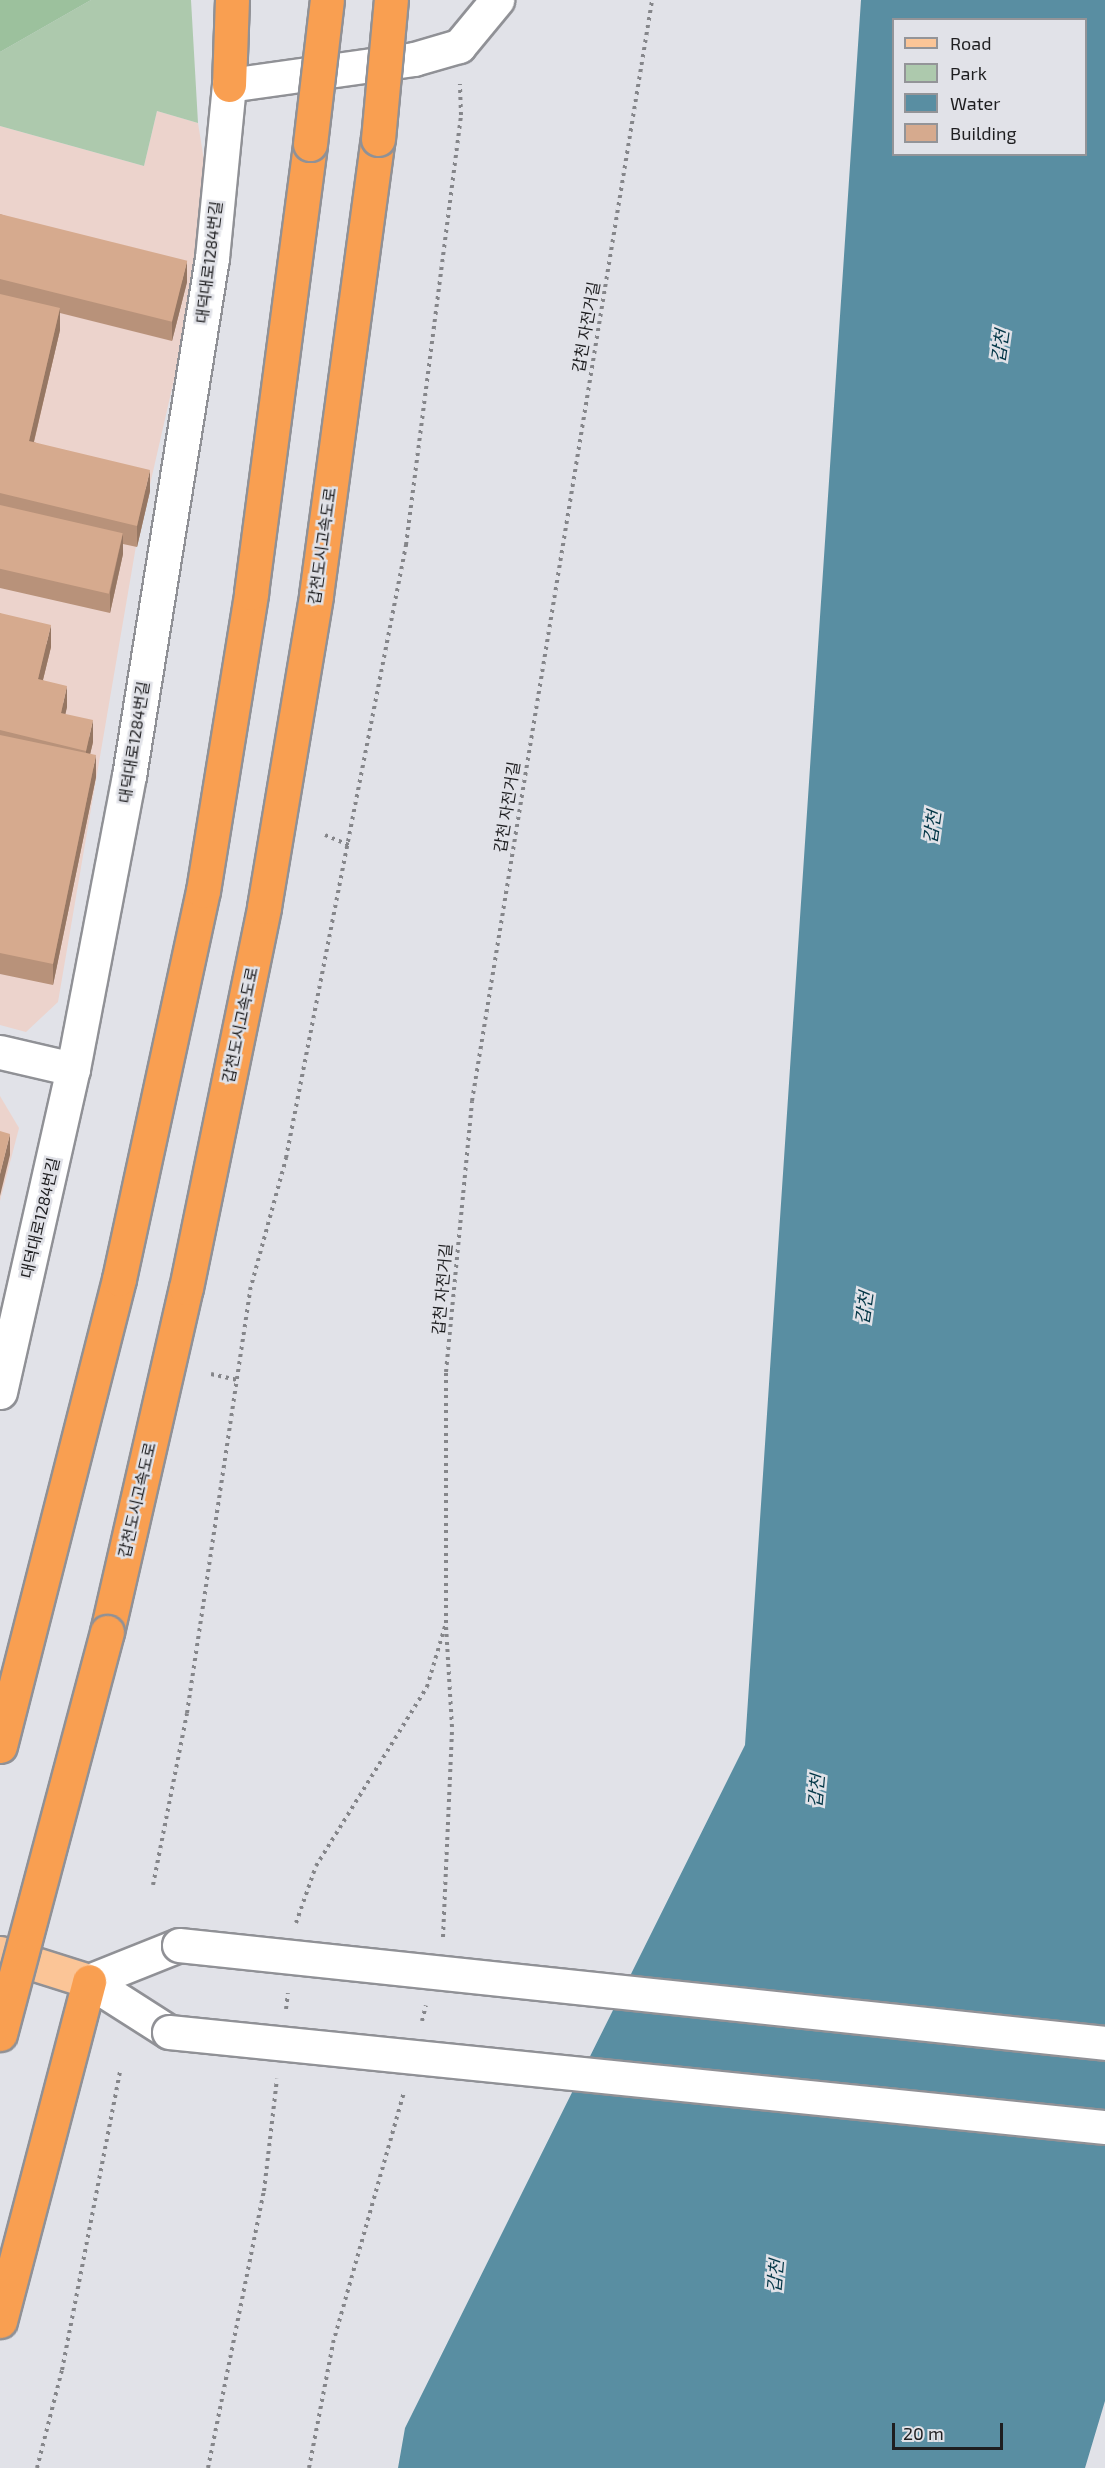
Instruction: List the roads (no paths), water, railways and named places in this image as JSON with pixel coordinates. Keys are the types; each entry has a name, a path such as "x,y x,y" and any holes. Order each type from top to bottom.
{"highway":[{"path":"229,85 232,0"},
{"path":"0,1746 119,1279 203,891 251,593 327,0"},
{"name":"갑천도시고속도로","path":"0,2034 107,1632 186,1288 264,907 316,595 378,139 391,0"},
{"path":"0,2321 89,1981"}],"main road":[{"path":"0,1953 89,1981"}],"street":[{"path":"229,85 414,59 459,46 497,0"},
{"name":"대덕대로1284번길","path":"0,1392 74,1069 129,776 210,270 229,85"},
{"path":"0,1052 74,1069"},
{"path":"89,1981 179,1945 1105,2043"},
{"path":"89,1981 169,2032 1105,2127"}],"water":[{"name":"갑천","path":"861,0 1105,0 1105,2401 1085,2468 398,2468 405,2428 745,1745"}]}
